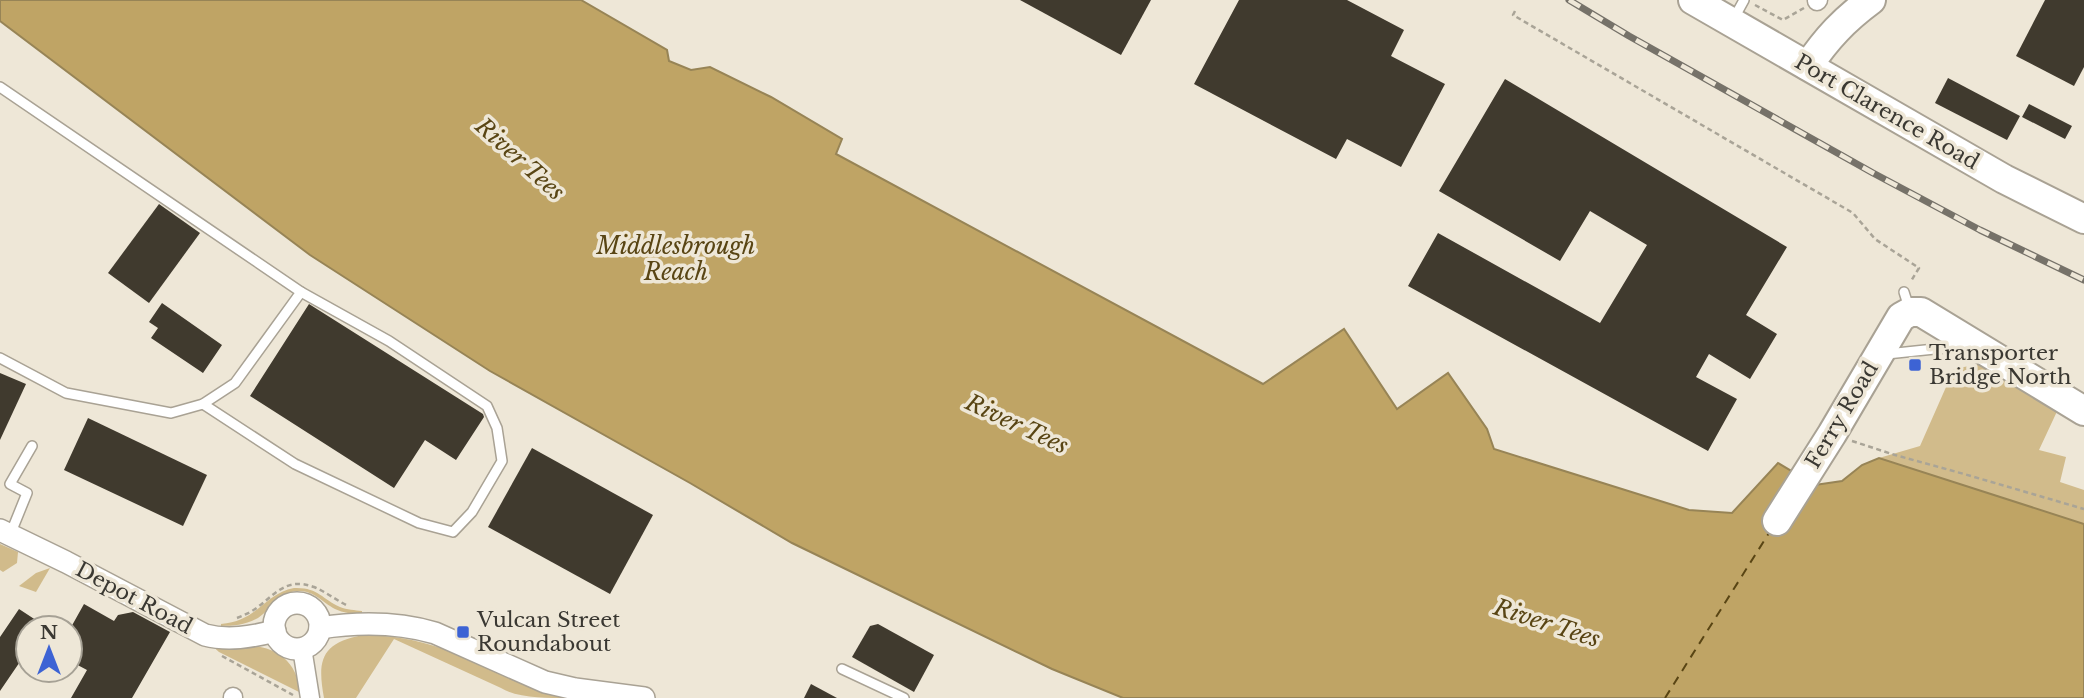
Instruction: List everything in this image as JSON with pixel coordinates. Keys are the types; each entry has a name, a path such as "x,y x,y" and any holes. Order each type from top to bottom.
{"main road":[{"name":"Port Clarence Road","path":"1693,0 1741,7 1808,66 2004,178 2084,219"},
{"path":"1808,66 1826,39 1848,17 1871,0"},
{"path":"1907,302 2084,411"},
{"name":"Ferry Road","path":"1777,521 1832,434 1907,302"}],"street":[{"name":"Depot Road","path":"5,533 205,635 237,638 275,631"},
{"path":"295,603 310,607 320,620 320,628 314,641 302,648 288,647 282,643 275,631 274,623 281,609 295,603"},
{"path":"320,628 368,623 416,628 544,682 630,697"},
{"path":"302,648 310,698"}],"lane":[{"path":"0,87 301,292 389,341 488,406 498,428 502,461 472,512 453,532 419,523 295,464 203,404"},
{"path":"0,358 66,393 171,413 203,404 235,383 301,292"},
{"path":"1878,355 1976,344"},
{"path":"5,533 27,493 10,484 32,446"},
{"path":"842,669 904,698"}],"path":[{"path":"1741,7 1783,20 1818,0"},
{"path":"1515,11 1513,15 1853,213 1875,239 1919,268 1907,302"},
{"path":"1832,434 1895,455 2084,509"},
{"path":"235,619 287,585 314,587 347,606 357,607"},
{"path":"214,652 299,698"}],"shaded area":[{"path":"1984,363 2060,405 2039,450 2066,457 2060,482 2084,490 2084,638 1689,510 1732,513 1778,463 1815,485 1842,481 1862,465 1920,446 1954,369"},
{"path":"0,544 18,552 17,563 3,572 0,570"},
{"path":"50,568 36,592 19,586 36,573"},
{"path":"294,588 309,589 340,607 362,611 362,614 338,610 313,594 297,591 280,598 253,620 240,625 221,626 244,618 275,595"},
{"path":"363,635 388,636 436,646 549,694 567,698 515,694 394,639 356,698 324,698 321,673 325,655 338,643"},
{"path":"209,643 254,646 279,654 289,663 301,693 219,652"}],"water":[{"name":"Middlesbrough Reach","path":"0,0 581,0 667,50 669,61 691,70 710,67 771,97 842,139 836,154 1263,384 1344,329 1397,409 1448,373 1487,429 1494,449 1689,510 1732,513 1778,463 1815,485 1842,481 1862,465 1879,458 2084,524 2084,698 1123,698 1052,669 792,543 490,371 310,255 0,21"}],"building":[{"path":"1020,0 1151,0 1121,55"},
{"path":"1239,0 1347,0 1404,30 1391,56 1445,84 1401,167 1347,139 1336,159 1194,84"},
{"path":"2045,0 2084,0 2084,67 2074,86 2016,56"},
{"path":"1948,78 2020,116 2007,140 1935,103"},
{"path":"1505,79 1787,247 1746,315 1777,334 1750,379 1709,354 1696,377 1737,399 1708,451 1408,286 1438,233 1600,323 1647,245 1590,211 1560,261 1439,191"},
{"path":"2029,104 2072,126 2065,139 2022,117"},
{"path":"159,204 200,233 149,303 108,273"},
{"path":"162,303 222,345 203,373 151,338 158,328 149,322"},
{"path":"309,304 483,414 484,417 456,460 425,440 394,488 250,396"},
{"path":"0,373 26,384 0,440"},
{"path":"88,418 207,475 183,526 64,470"},
{"path":"532,448 653,515 610,594 488,527"},
{"path":"84,604 114,621 118,615 133,612 170,632 132,698 71,698 79,684 84,684 87,670 84,668 84,614 78,614"},
{"path":"14,616 14,670 0,691 0,637"},
{"path":"878,624 934,655 914,692 852,657 870,626"},
{"path":"811,684 837,698 804,698"}],"ferry route":[{"path":"1665,698 1769,533"}],"railway":[{"path":"1569,0 1873,173 1980,230 2084,280"}],"place":[{"name":"Transporter Bridge North","path":"1915,365"},
{"name":"Vulcan Street Roundabout","path":"463,632"}],"water label":[{"name":"River Tees","path":"520,159"},
{"name":"River Tees","path":"1017,424"},
{"name":"River Tees","path":"1547,623"}]}
